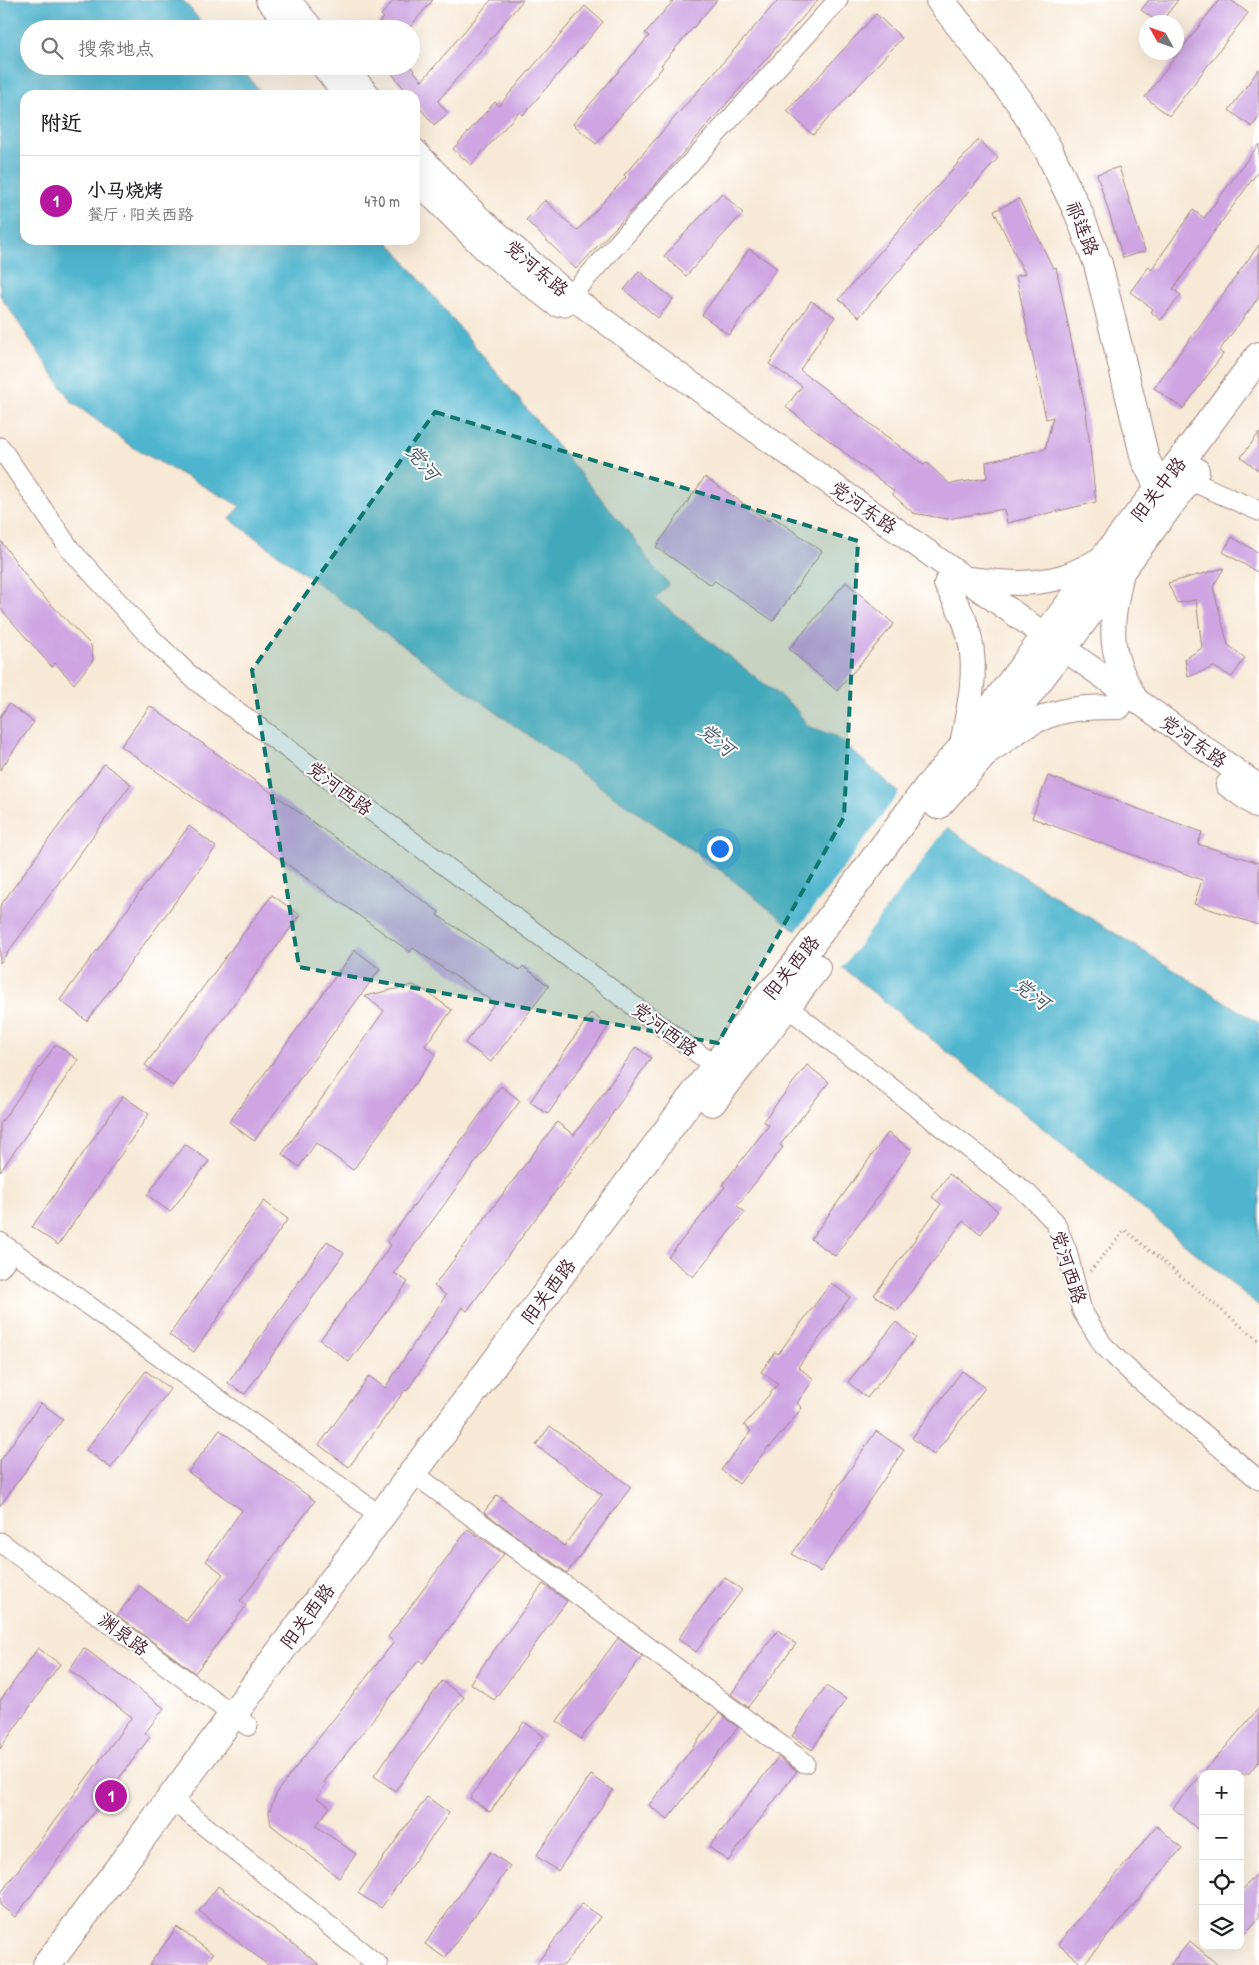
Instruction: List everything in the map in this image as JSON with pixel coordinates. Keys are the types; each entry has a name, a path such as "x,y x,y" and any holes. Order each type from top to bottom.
{"highway":[{"name":"祁连路","path":"940,0 1019,102 1048,149 1079,214 1098,264 1145,459 1159,487"},
{"name":"阳关中路","path":"1114,562 1159,487 1259,356"},
{"name":"阳关中路","path":"1054,642 1114,562 1189,480 1259,386"},
{"name":"阳关西路","path":"71,1965 179,1804 240,1721 723,1072 785,993 936,792 972,752 1054,642"},
{"name":"阳关西路","path":"240,1721 381,1516 421,1478"},
{"name":"阳关西路","path":"47,1965 179,1804"}],"main road":[{"path":"268,0 285,20"},
{"path":"288,0 305,20"},
{"path":"330,75 342,90"},
{"path":"351,75 364,90"},
{"name":"党河东路","path":"420,156 477,216 567,303"},
{"name":"党河东路","path":"420,182 486,250 567,303 956,581 1054,642 1128,704 1259,787"},
{"path":"1128,704 1084,707 1062,711 1027,725 972,752 973,655 956,581 1008,584 1037,582 1114,562 1114,641 1128,704 1259,807"}],"street":[{"path":"567,303 838,0"},
{"name":"党河西路","path":"0,447 70,550 149,636 195,680 723,1072"},
{"path":"1189,480 1259,511"},
{"name":"党河西路","path":"785,993 1028,1194 1055,1222 1067,1251 1082,1311 1103,1345 1137,1378 1259,1480"},
{"path":"0,1268 6,1246 381,1516"},
{"path":"421,1478 805,1764"},
{"name":"渊泉路","path":"0,1542 240,1721"},
{"path":"179,1804 378,1965"}],"path":[{"path":"1076,1286 1125,1230 1259,1341"}],"highlighted area":[{"path":"435,412 858,541 844,817 718,1043 299,967 252,670"}],"water":[{"name":"党河","path":"0,0 183,0 200,20 20,20 20,75 246,75 259,90 20,90 20,245 391,245 635,540 650,563 669,584 655,599 794,707 808,726 837,737 892,787 965,840 1259,1023 1259,1306 1125,1194 709,861 609,793 378,628 230,519 240,506 132,447 71,401 0,295"}],"pier":[{"path":"901,790 949,825 841,969 795,933"}],"building":[{"path":"394,0 433,0 416,20 382,20 384,18 381,15"},
{"path":"491,0 523,0 438,101 448,113 434,125 420,108 420,90 405,90 393,75 417,75 422,81"},
{"path":"674,0 717,0 661,65 663,67 596,144 573,124 649,36 645,33"},
{"path":"778,0 818,0 638,204 576,269 526,220 545,200 577,231 626,177 624,175"},
{"path":"1149,0 1178,0 1166,15 1148,15 1141,10"},
{"path":"1219,0 1231,0 1248,13 1169,116 1145,97 1173,60 1184,60 1184,46"},
{"path":"585,6 603,22 523,115 519,112 471,165 453,149 495,102 499,106"},
{"path":"876,14 902,38 813,135 787,111"},
{"path":"1259,69 1259,117 1252,127 1229,110"},
{"path":"978,140 998,158 859,317 839,299"},
{"path":"1259,144 1259,170 1173,289 1181,295 1161,320 1151,312 1153,309 1130,292 1149,266 1151,270 1193,210 1204,218"},
{"path":"1119,167 1145,251 1123,258 1097,174"},
{"path":"722,193 743,213 686,276 664,256"},
{"path":"1019,199 1053,268 1056,267 1086,411 1096,502 1007,523 1004,509 947,519 913,513 892,494 894,491 786,407 802,386 769,364 811,301 835,317 800,370 924,465 927,463 950,484 987,478 986,462 1045,449 1053,417 1046,419 1016,276 1025,274 994,211"},
{"path":"1259,245 1259,297 1219,351 1223,354 1183,409 1154,388"},
{"path":"749,249 777,268 729,335 702,315"},
{"path":"639,271 673,299 658,318 624,290"},
{"path":"1259,433 1259,471 1241,457"},
{"path":"705,477 769,521 773,517 822,551 773,621 715,581 711,585 656,547"},
{"path":"1232,537 1259,553 1259,573 1223,552"},
{"path":"0,540 35,588 91,645 93,660 74,684 55,663 52,667 0,608"},
{"path":"1224,568 1213,587 1228,645 1245,658 1232,677 1214,667 1188,677 1185,659 1202,648 1196,600 1177,603 1168,583"},
{"path":"846,582 894,624 837,691 789,649"},
{"path":"9,704 34,722 0,770 0,717"},
{"path":"150,706 439,912 437,915 520,970 523,966 549,986 491,1062 465,1043 495,1003 413,948 410,952 121,746"},
{"path":"104,764 131,784 0,963 0,906"},
{"path":"1048,776 1202,832 1198,844 1259,863 1259,925 1194,904 1202,880 1032,818"},
{"path":"189,826 216,847 87,1021 60,1000"},
{"path":"272,895 300,915 173,1086 145,1065"},
{"path":"355,950 380,969 254,1141 229,1122"},
{"path":"413,985 424,990 452,1010 425,1046 436,1054 353,1170 316,1143 299,1167 282,1154 384,1011 365,996"},
{"path":"591,1013 609,1026 548,1114 530,1102"},
{"path":"56,1044 78,1060 0,1172 0,1124"},
{"path":"636,1047 651,1058 599,1133 467,1311 462,1307 407,1391 405,1390 349,1467 319,1445 369,1376 385,1388 446,1295 434,1286 557,1122 574,1135"},
{"path":"807,1065 829,1082 780,1145 783,1147 737,1206 745,1212 693,1277 668,1257 725,1187 722,1185 769,1125 763,1121"},
{"path":"501,1086 520,1101 394,1273 408,1282 349,1362 320,1340 391,1245 387,1242"},
{"path":"123,1096 149,1114 58,1245 32,1227"},
{"path":"888,1133 912,1150 835,1256 811,1239"},
{"path":"185,1144 209,1161 170,1212 147,1195"},
{"path":"949,1174 998,1211 981,1234 963,1221 897,1311 874,1295 941,1204 932,1197"},
{"path":"264,1201 288,1219 220,1312 222,1312 194,1352 169,1335"},
{"path":"327,1241 344,1253 245,1394 228,1383"},
{"path":"831,1283 850,1297 798,1367 814,1379 797,1403 802,1408 739,1484 721,1470 751,1431 744,1425 778,1384 761,1372 775,1352 778,1354"},
{"path":"896,1322 916,1338 867,1398 848,1382"},
{"path":"146,1371 170,1389 111,1468 86,1450"},
{"path":"962,1371 985,1388 934,1455 912,1438"},
{"path":"41,1403 63,1419 0,1506 0,1461"},
{"path":"550,1426 631,1487 567,1573 484,1512 497,1495 564,1546 602,1495 536,1445"},
{"path":"220,1430 315,1501 240,1601 246,1606 195,1673 117,1615 140,1586 186,1621 223,1574 206,1561 242,1510 188,1472"},
{"path":"876,1431 904,1450 820,1572 792,1554"},
{"path":"468,1529 504,1554 423,1663 419,1660 324,1782 326,1784 317,1798 330,1807 316,1826 356,1854 339,1878 271,1825 269,1812 278,1790 394,1642 388,1637"},
{"path":"724,1577 742,1590 696,1652 678,1639"},
{"path":"543,1584 567,1601 494,1700 470,1683"},
{"path":"778,1630 796,1644 748,1707 731,1694"},
{"path":"618,1638 642,1656 581,1739 557,1721"},
{"path":"38,1648 60,1664 0,1749 0,1701"},
{"path":"84,1648 164,1708 145,1733 150,1737 15,1917 0,1905 0,1894 132,1717 69,1670"},
{"path":"442,1681 464,1697 395,1791 374,1776"},
{"path":"826,1686 846,1699 812,1750 792,1736"},
{"path":"1259,1708 1259,1761 1248,1774 1244,1774 1244,1770 1206,1770"},
{"path":"719,1713 738,1727 668,1819 649,1805"},
{"path":"524,1722 544,1736 490,1812 470,1798"},
{"path":"778,1757 797,1771 728,1861 709,1847"},
{"path":"591,1775 613,1790 558,1871 536,1856"},
{"path":"1199,1778 1199,1831 1173,1808"},
{"path":"427,1797 449,1813 381,1908 358,1893"},
{"path":"1157,1826 1182,1848 1083,1965 1058,1944"},
{"path":"490,1852 510,1866 445,1958 425,1944"},
{"path":"1259,1871 1259,1918 1244,1935 1244,1905 1244,1888"},
{"path":"218,1886 320,1965 268,1965 199,1911"},
{"path":"582,1903 600,1917 564,1965 536,1965"},
{"path":"177,1927 213,1954 204,1965 149,1965"},
{"path":"1190,1941 1218,1965 1170,1965"}],"place":[{"name":"小马烧烤","path":"111,1796"}]}
